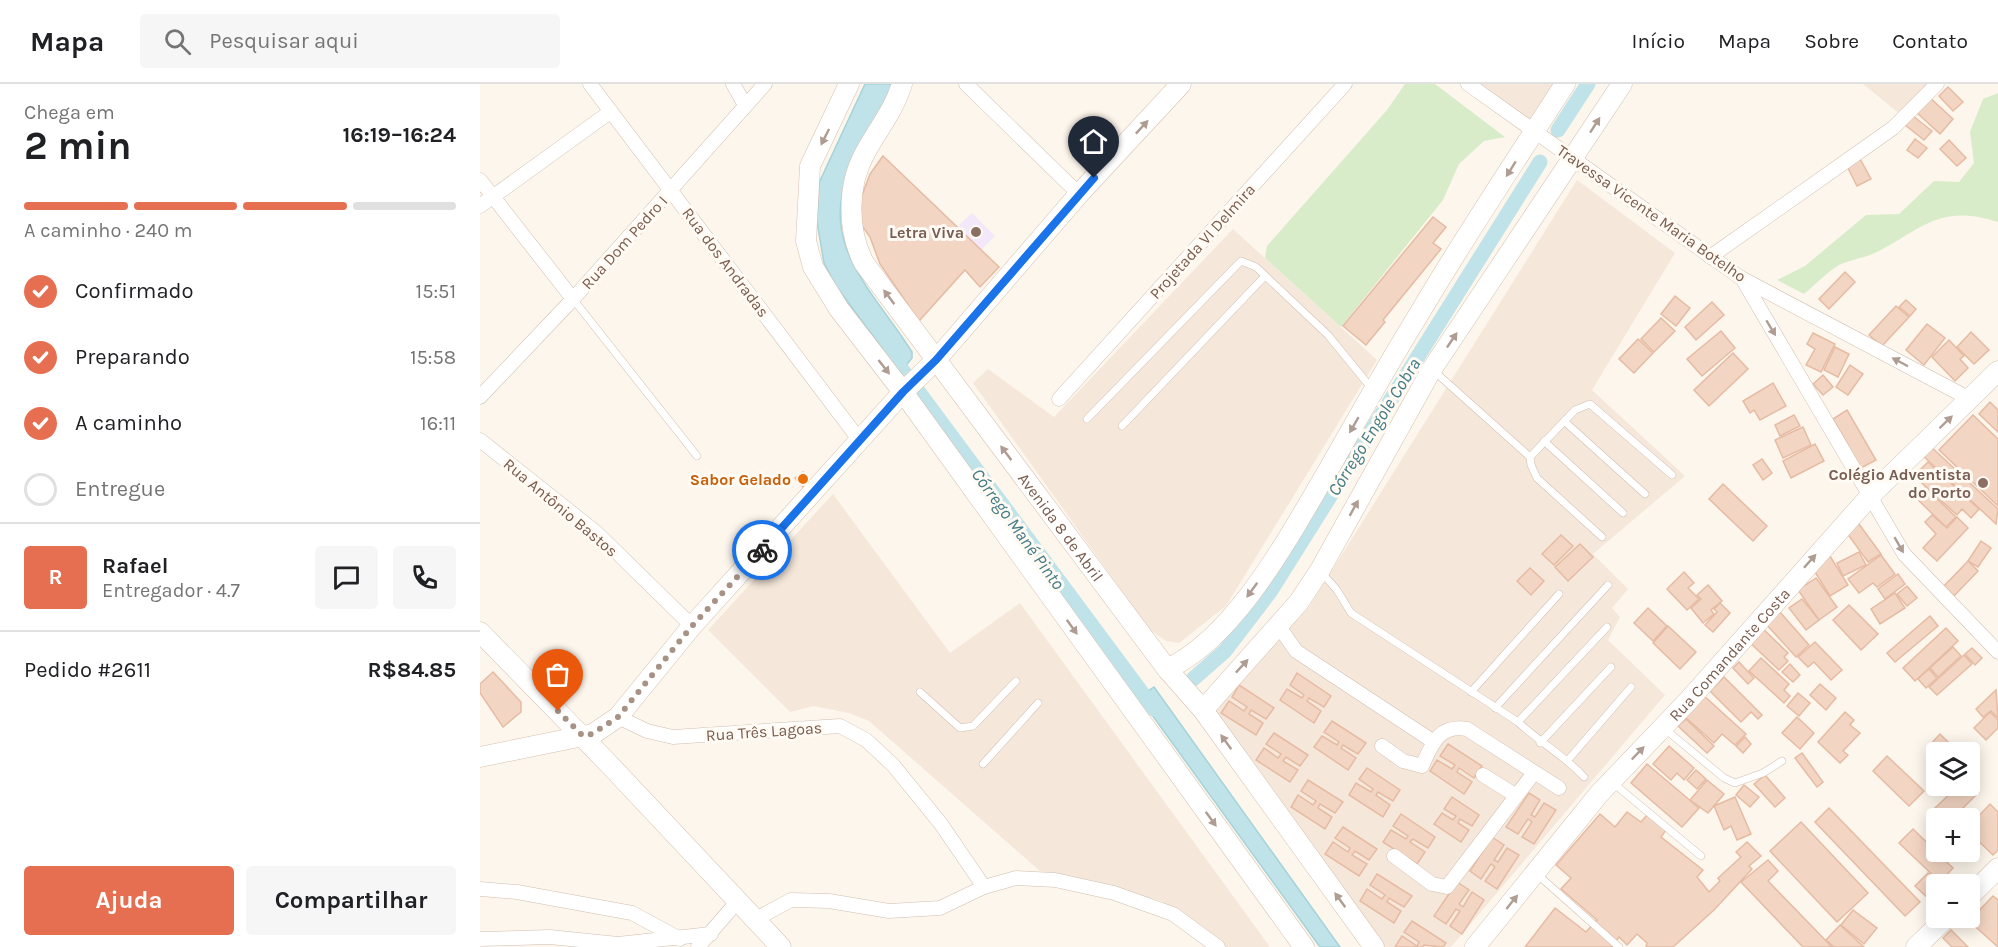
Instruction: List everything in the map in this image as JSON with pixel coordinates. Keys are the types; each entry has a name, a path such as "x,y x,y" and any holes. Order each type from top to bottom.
{"street":[{"name":"Rua dos Andradas","path":"590,84 861,442"},
{"path":"733,84 745,105"},
{"name":"Rua Dom Pedro I","path":"480,397 573,299 765,84"},
{"path":"849,84 810,166 806,242 813,267 838,309 904,392 1304,947"},
{"name":"Avenida 8 de Abril","path":"902,84 895,106 865,153 856,174 852,196 855,245 876,280 934,361 1167,669 1203,710 1374,947"},
{"path":"966,84 1079,194"},
{"path":"480,757 592,734 618,717 692,626 861,442 1079,194 1181,84"},
{"name":"Projetada VI Delmira","path":"1059,399 1345,84"},
{"name":"Travessa Vicente Maria Botelho","path":"1468,84 1742,278 1970,399"},
{"path":"1167,669 1190,656 1236,612 1282,548 1419,313 1565,84"},
{"path":"1203,710 1299,602 1320,570 1432,369 1622,84"},
{"path":"1710,257 1893,128 1937,84"},
{"path":"480,206 610,112"},
{"path":"480,180 573,299"},
{"path":"1742,278 1904,554 1998,651"},
{"name":"Rua Comandante Costa","path":"1475,947 1611,781 1663,728 1871,495 1998,371"},
{"name":"Rua Antônio Bastos","path":"480,440 597,533 692,626"},
{"path":"1278,625 1296,651 1434,742"},
{"path":"480,632 583,736 781,947"},
{"name":"Rua Três Lagoas","path":"618,717 647,731 672,737 840,726 866,740 893,765 941,824 984,886"},
{"path":"1382,746 1403,761 1422,766 1434,742 1454,727 1467,729 1533,774 1559,788"},
{"path":"1394,856 1432,884 1447,887 1533,774"},
{"path":"1483,775 1515,795"},
{"path":"1980,886 1998,868"},
{"path":"754,920 791,900 829,901 889,911 940,908 984,886 1016,878 1055,880 1114,893 1173,914 1218,947"},
{"path":"480,890 517,892 632,913 680,939"},
{"path":"698,947 737,902"},
{"path":"1916,947 1936,928"},
{"path":"480,939 550,937 618,944 711,934"}],"lane":[{"path":"1088,419 1236,263 1246,261 1328,335 1374,391"},
{"path":"1122,426 1265,276"},
{"path":"573,299 697,456"},
{"path":"1432,369 1530,457 1531,465 1538,478 1602,537"},
{"path":"1530,457 1575,410 1590,404 1671,476"},
{"path":"1564,421 1645,494"},
{"path":"1544,441 1623,513"},
{"path":"1320,570 1337,590 1351,613 1518,722 1540,743 1569,760 1584,777"},
{"path":"1495,708 1608,585"},
{"path":"1471,692 1559,594"},
{"path":"1518,722 1607,627"},
{"path":"1540,743 1611,668"},
{"path":"920,692 960,728 973,726 1016,681"},
{"path":"1569,760 1631,687"},
{"path":"983,764 1038,703"},
{"path":"1663,728 1724,778 1735,783 1763,773 1782,761"},
{"path":"1611,781 1701,856"},
{"path":"1536,873 1619,947"}],"shaded area":[{"path":"1481,84 1554,84 1535,115 1530,119"},
{"path":"1863,84 1930,84 1900,114"},
{"path":"1577,180 1675,253 1592,390 1685,476 1593,554 1628,589 1612,608 1620,617 1608,640 1665,695 1451,947 1375,947 1212,712 1309,607"},
{"name":"Letra Viva","path":"972,213 995,236 981,250 957,227"},
{"path":"1233,229 1377,360 1226,606 1179,643 1166,641 1149,629 973,383 988,369 1054,417"},
{"path":"833,494 950,653 1020,603 1270,947 1221,947 1162,901 1040,871 869,721 849,713 814,706 790,712 708,630"}],"green space":[{"path":"1405,84 1435,84 1505,137 1484,141 1459,164 1443,200 1341,327 1265,258 1267,246 1387,110"},
{"path":"1998,93 1998,222 1962,215 1935,220 1874,253 1839,265 1804,294 1777,280 1805,266 1866,215 1899,214 1934,181 1959,182 1974,163 1970,132 1983,99"}],"water":[{"path":"865,84 892,84 879,117 850,171 841,197 840,222 845,245 855,268 912,352 912,358 904,368 898,370 836,286 824,263 817,222 819,183"},
{"path":"1154,687 1340,947 1320,947 1139,697"}],"building":[{"path":"1948,87 1963,102 1953,111 1939,96"},
{"path":"1928,96 1953,119 1940,134 1915,111"},
{"path":"1913,116 1932,131 1924,140 1905,125"},
{"path":"1915,139 1927,148 1918,158 1907,150"},
{"path":"1949,140 1966,158 1957,166 1940,149"},
{"path":"883,156 999,267 980,287 965,270 919,321 880,264 870,237 860,223 861,198 870,174"},
{"path":"1859,157 1871,179 1857,186 1846,164"},
{"path":"1433,217 1446,227 1433,243 1441,249 1383,320 1385,322 1366,345 1343,326"},
{"path":"1845,272 1855,282 1829,309 1819,299"},
{"path":"1675,296 1690,308 1676,326 1661,314"},
{"path":"1906,300 1916,309 1910,316 1899,307"},
{"path":"1712,302 1724,315 1696,340 1685,327"},
{"path":"1896,306 1909,317 1882,346 1869,335"},
{"path":"1661,318 1675,331 1654,352 1641,339"},
{"path":"1927,324 1945,338 1924,365 1906,350"},
{"path":"1721,331 1735,348 1702,376 1687,359"},
{"path":"1971,332 1989,350 1974,364 1957,347"},
{"path":"1813,333 1835,344 1821,372 1806,365 1815,349 1807,344"},
{"path":"1638,339 1653,353 1634,373 1619,359"},
{"path":"1949,340 1964,356 1960,359 1968,368 1955,381 1932,357"},
{"path":"1835,347 1849,354 1838,377 1824,370"},
{"path":"1733,353 1748,369 1709,406 1694,390"},
{"path":"1850,365 1863,374 1848,395 1836,387"},
{"path":"1823,375 1833,387 1823,395 1813,384"},
{"path":"1773,383 1786,406 1760,420 1754,410 1750,413 1743,401"},
{"path":"1990,402 1998,410 1998,432 1979,414"},
{"path":"1847,410 1876,460 1861,468 1833,419"},
{"path":"1794,415 1800,426 1780,436 1775,425"},
{"name":"Colégio Adventista do Porto","path":"1973,415 1998,439 1998,506 1939,450"},
{"path":"1803,427 1811,445 1783,458 1775,440"},
{"path":"1815,444 1824,461 1791,478 1783,461"},
{"path":"1928,444 1998,509 1996,524 1920,453"},
{"path":"1762,459 1772,473 1763,480 1753,465"},
{"path":"1928,462 1979,509 1971,518 1962,509 1957,515 1914,476"},
{"name":"Sabor Gelado","path":"803,472 810,481 803,487 795,478"},
{"path":"1723,484 1767,526 1753,541 1709,499"},
{"path":"1925,487 1956,517 1946,527 1915,497"},
{"path":"1932,515 1947,528 1957,517 1968,528 1937,561 1923,548 1936,534 1925,522"},
{"path":"1856,520 1881,554 1868,562 1844,529"},
{"path":"1561,535 1573,546 1554,565 1542,554"},
{"path":"1981,541 1991,548 1978,567 1968,561"},
{"path":"1580,544 1593,557 1568,581 1555,567"},
{"path":"1859,552 1866,565 1843,576 1837,563"},
{"path":"1828,553 1848,585 1830,596 1810,564"},
{"path":"1881,555 1895,574 1877,587 1873,583 1859,593 1848,579"},
{"path":"1968,561 1978,571 1954,596 1944,586"},
{"path":"1530,568 1544,581 1531,595 1517,581"},
{"path":"1684,572 1694,583 1688,588 1699,599 1687,610 1667,589"},
{"path":"1898,574 1905,584 1885,599 1878,589"},
{"path":"1816,578 1837,607 1819,620 1798,590"},
{"path":"1708,585 1722,601 1711,610 1714,614 1703,623 1691,608 1701,599 1697,595"},
{"path":"1907,586 1917,598 1907,606 1897,594"},
{"path":"1895,593 1905,608 1880,624 1871,609"},
{"path":"1802,599 1819,620 1806,630 1789,608"},
{"path":"1720,603 1730,613 1713,632 1705,625 1717,612 1714,609"},
{"path":"1849,605 1878,634 1861,650 1833,620"},
{"path":"1648,608 1667,626 1653,641 1634,623"},
{"path":"1779,611 1809,645 1796,657 1765,623"},
{"path":"1930,616 1938,626 1895,662 1887,653"},
{"path":"1668,626 1696,652 1680,669 1653,643"},
{"path":"1760,626 1788,653 1784,657 1788,661 1779,670 1747,640"},
{"path":"1946,628 1958,641 1915,681 1903,668"},
{"path":"1815,642 1842,670 1831,680 1814,662 1808,667 1798,657"},
{"path":"1953,647 1961,656 1938,677 1930,668"},
{"path":"1972,648 1982,658 1975,665 1965,654"},
{"path":"1964,655 1972,664 1937,695 1929,687"},
{"path":"1761,658 1789,684 1784,690 1790,696 1784,703 1749,671"},
{"path":"1739,662 1754,678 1748,684 1733,668"},
{"path":"1790,664 1800,675 1793,682 1782,672"},
{"path":"1929,669 1937,678 1926,688 1918,679"},
{"path":"493,672 521,702 521,712 503,727 480,693 480,684"},
{"path":"1297,673 1331,696 1324,707 1309,698 1307,701 1321,711 1314,723 1280,700 1287,689 1302,698 1304,695 1290,685"},
{"path":"1724,677 1762,715 1758,719 1751,712 1741,722 1710,691"},
{"path":"1820,684 1836,698 1826,710 1810,695"},
{"path":"1239,685 1274,708 1266,719 1251,710 1249,714 1263,723 1256,735 1221,713 1229,701 1244,711 1247,707 1232,697"},
{"path":"1996,690 1998,718 1991,711 1983,717 1976,709"},
{"path":"1798,693 1810,703 1799,716 1787,706"},
{"path":"1703,695 1746,734 1735,745 1722,734 1714,743 1684,716"},
{"path":"1845,712 1854,720 1850,725 1860,733 1843,751 1848,755 1840,763 1818,742"},
{"path":"1990,712 1998,720 1998,728 1986,740 1974,728"},
{"path":"1797,717 1814,733 1800,749 1782,733"},
{"path":"1686,719 1714,746 1707,753 1678,726"},
{"path":"1332,721 1366,743 1358,754 1343,745 1341,748 1356,758 1348,770 1314,747 1322,736 1337,745 1339,742 1324,732"},
{"path":"1274,733 1308,755 1300,766 1286,757 1283,761 1298,770 1290,782 1256,760 1264,748 1278,758 1281,754 1266,744"},
{"path":"1940,734 1948,742 1933,742"},
{"path":"1745,737 1751,744 1743,753 1736,746"},
{"path":"1448,744 1482,766 1474,778 1459,768 1457,772 1472,782 1464,794 1430,771 1437,760 1452,769 1455,765 1440,756"},
{"path":"1669,746 1694,768 1684,780 1677,773 1671,780 1653,764"},
{"path":"1802,753 1823,782 1817,787 1795,758"},
{"path":"1887,756 1924,791 1909,806 1873,771"},
{"path":"1647,764 1699,808 1682,827 1631,783"},
{"path":"1367,768 1400,790 1393,801 1378,792 1376,795 1390,805 1383,817 1349,795 1356,783 1371,792 1373,789 1359,779"},
{"path":"1696,770 1706,779 1697,789 1687,780"},
{"path":"1765,775 1785,798 1775,807 1754,784"},
{"path":"1308,780 1343,802 1335,813 1320,804 1318,808 1332,817 1325,829 1291,807 1298,795 1313,805 1316,801 1301,791"},
{"path":"1707,780 1724,794 1708,813 1690,800"},
{"path":"1744,785 1759,797 1750,807 1736,795"},
{"path":"1529,793 1540,800 1531,815 1535,817 1544,803 1556,810 1534,844 1522,837 1532,822 1528,819 1518,834 1506,827"},
{"path":"1948,796 1975,796 1963,808 1935,808"},
{"path":"1452,797 1479,815 1472,826 1460,819 1458,823 1469,830 1461,842 1434,824 1442,813 1453,820 1456,816 1444,809"},
{"path":"1735,797 1751,834 1737,840 1731,826 1724,830 1714,806"},
{"path":"1990,804 1998,812 1998,850 1993,855 1980,843 1980,814"},
{"path":"1829,808 1920,902 1905,916 1815,822"},
{"path":"1627,812 1641,822 1647,815 1666,830 1661,837 1703,870 1697,877 1709,892 1720,881 1718,878 1741,857 1736,852 1747,842 1761,856 1749,866 1752,869 1714,910 1673,947 1646,947 1647,943 1637,934 1627,945 1619,937 1612,947 1525,947 1555,908 1586,932 1597,920 1561,889 1571,878 1556,865 1600,814 1615,827"},
{"path":"1401,814 1435,837 1428,848 1413,839 1410,842 1425,852 1417,864 1383,842 1391,830 1406,839 1408,836 1393,826"},
{"path":"1801,822 1868,893 1837,922 1770,851"},
{"path":"1343,827 1377,849 1369,860 1355,851 1352,855 1367,864 1359,876 1325,854 1333,842 1348,852 1350,848 1335,838"},
{"path":"1913,829 1926,842 1926,862 1947,862 1953,868 1947,874 1932,874 1899,843"},
{"path":"1492,837 1504,845 1494,860 1498,862 1507,848 1519,855 1497,889 1485,881 1495,867 1491,864 1481,879 1470,871"},
{"path":"1768,860 1778,871 1768,881 1832,947 1803,947 1741,882"},
{"path":"1377,874 1412,896 1404,907 1389,898 1387,902 1401,911 1394,923 1360,901 1367,889 1382,899 1385,895 1370,885"},
{"path":"1926,875 1926,896 1915,886"},
{"path":"1457,882 1469,890 1459,904 1463,907 1472,892 1484,900 1462,934 1450,926 1460,911 1456,909 1446,924 1434,916"},
{"path":"1993,896 1998,900 1998,947 1977,928 1980,928 1980,910"},
{"path":"1853,910 1877,928 1864,944 1841,925"},
{"path":"1412,921 1446,943 1443,947 1424,945 1422,947 1395,947 1402,936 1417,946 1419,942 1404,932"},
{"path":"1840,925 1864,947 1834,947 1826,940"},
{"path":"1951,930 1968,947 1952,947 1943,938"}],"waterway":[{"name":"Córrego Engole Cobra","path":"1558,130 1588,84"},
{"name":"Córrego Engole Cobra","path":"1193,679 1225,651 1270,592 1540,162"},
{"name":"Córrego Mané Pinto","path":"889,352 1154,709"}],"way so far":[{"path":"558,711 583,736 592,734 618,717 692,626 762,550"}],"place":[{"name":"Letra Viva","path":"976,232"},
{"name":"Sabor Gelado","path":"803,479"},
{"name":"Colégio Adventista do Porto","path":"1983,483"}],"route":[{"path":"762,550 861,442 903,392 936,360 1094,178"}]}
